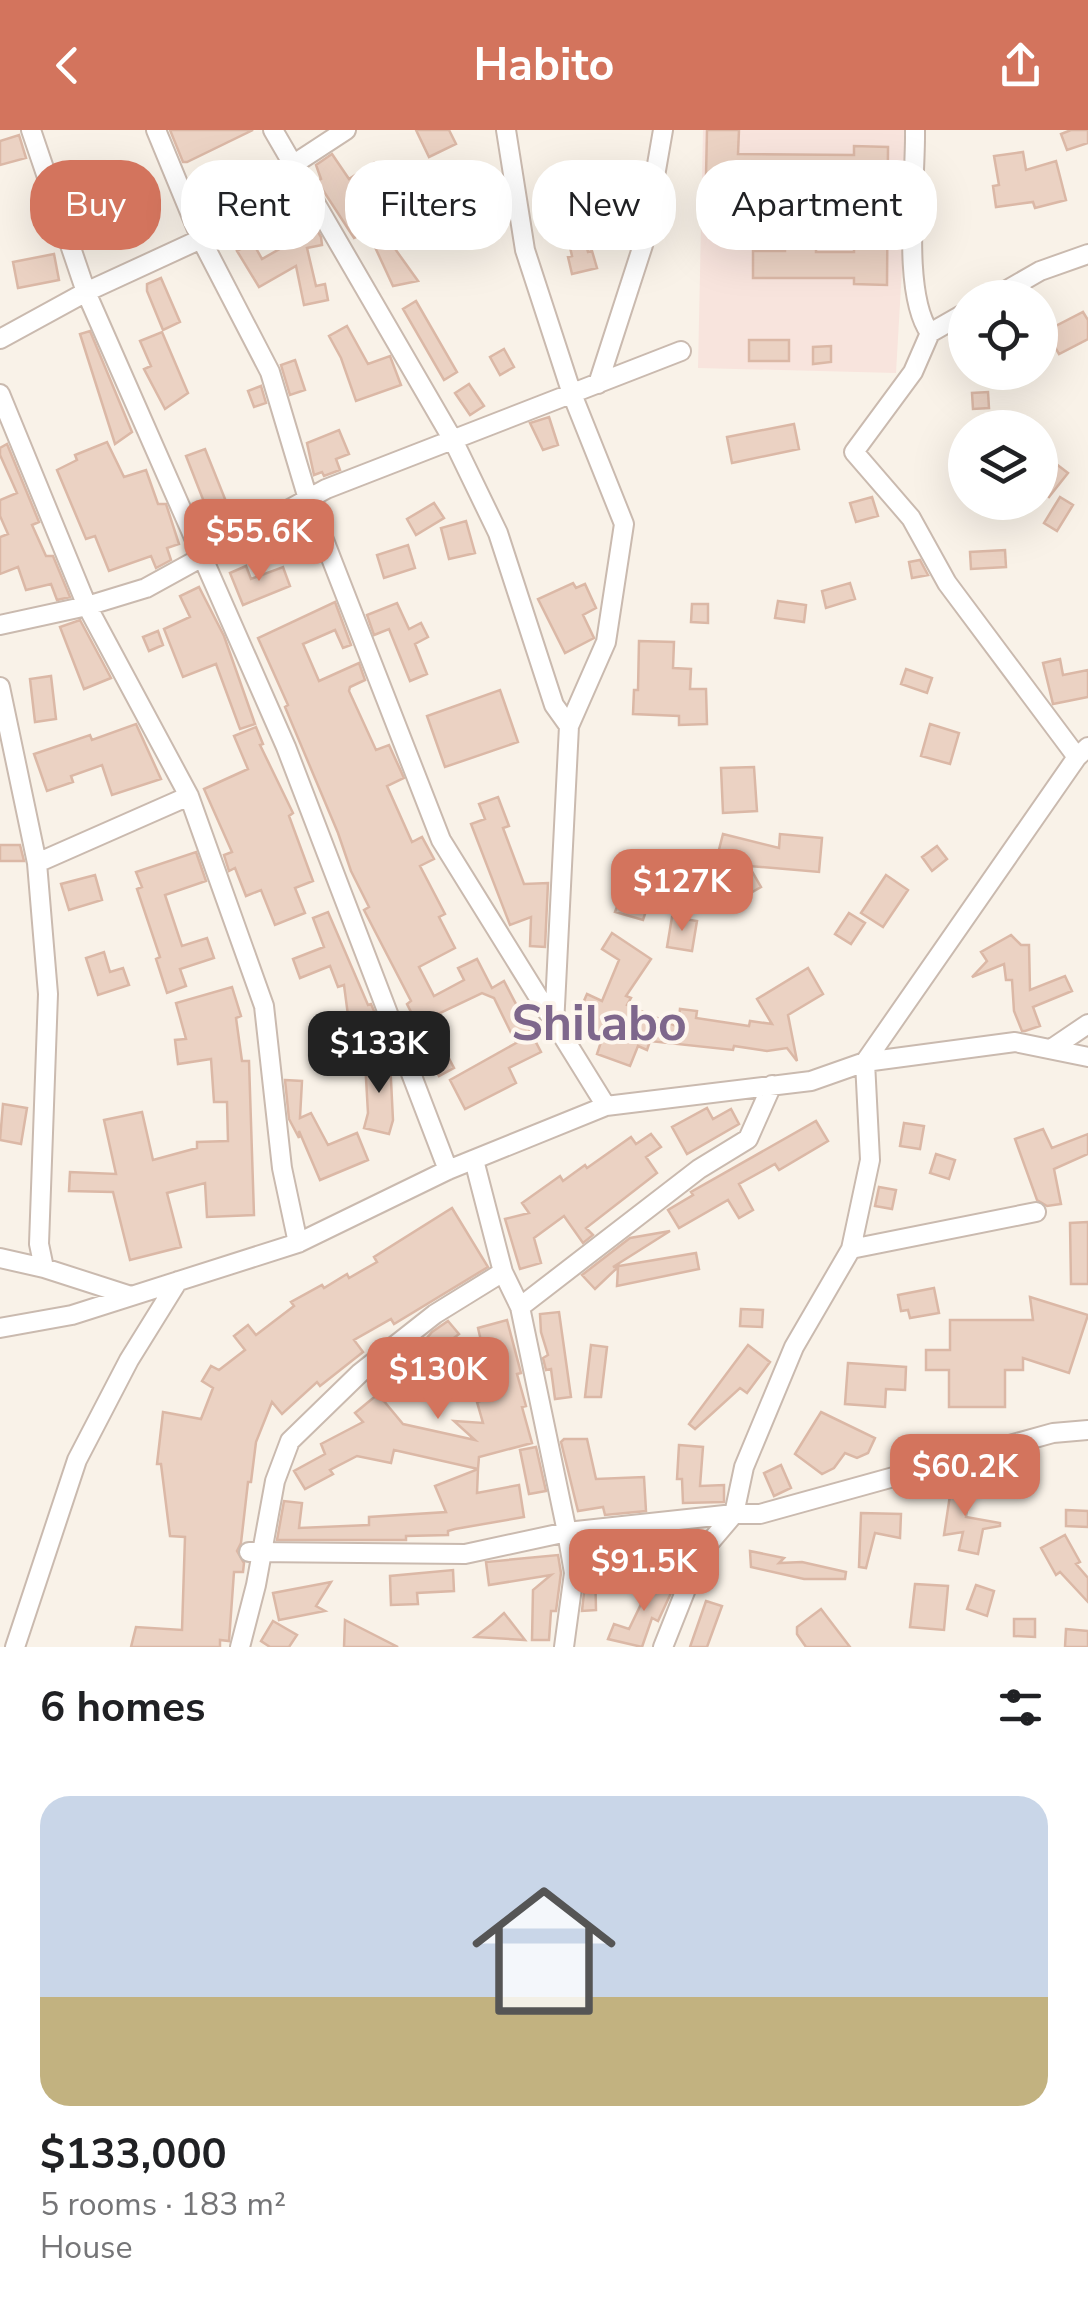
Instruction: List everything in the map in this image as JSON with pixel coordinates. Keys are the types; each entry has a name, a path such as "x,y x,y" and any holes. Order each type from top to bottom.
{"street":[{"path":"31,130 86,292 286,747 448,1170"},
{"path":"156,130 181,191"},
{"path":"273,130 292,160"},
{"path":"300,160 346,130"},
{"path":"506,130 526,250 572,394 624,524 606,642 568,726 554,1026"},
{"path":"598,384 643,244 662,130"},
{"path":"915,130 913,261 920,320 930,333"},
{"path":"325,218 453,440 498,533 554,705 568,726"},
{"path":"0,339 86,292 181,248"},
{"path":"207,250 270,372 308,499 442,840 606,1106"},
{"path":"1023,280 1088,254"},
{"path":"662,1647 700,1554 734,1514 744,1467 794,1347 852,1249 870,1160 865,1062 1083,752 946,583 911,518 854,452 913,372 930,333 948,323"},
{"path":"0,625 146,588 308,499 681,351"},
{"path":"0,394 87,606 190,796 264,1006 282,1168 298,1243"},
{"path":"0,687 38,863 48,994 40,1244 44,1268"},
{"path":"38,863 190,796"},
{"path":"1051,1049 1088,1024"},
{"path":"0,1328 72,1315 298,1243 448,1170 606,1106 811,1081 865,1062 1015,1042 1088,1057"},
{"path":"520,1306 699,1169 748,1139 772,1085"},
{"path":"474,1160 502,1272 520,1306 567,1532 574,1573 564,1647"},
{"path":"852,1249 1036,1212"},
{"path":"0,1258 132,1296"},
{"path":"240,1647 256,1552 275,1480 290,1442 360,1373 434,1314 502,1272"},
{"path":"15,1647 77,1460 178,1281"},
{"path":"256,1552 465,1554 567,1532 760,1514 1053,1433 1088,1430"}],"shaded area":[{"path":"703,130 910,130 908,160 702,160"},
{"path":"700,250 903,250 896,373 698,368"}],"building":[{"path":"170,130 253,130 191,160 182,160"},
{"path":"416,130 449,130 456,144 429,157"},
{"path":"707,130 739,130 738,154 854,155 854,146 888,147 888,160 706,160"},
{"path":"1088,130 1088,143 1067,150 1061,134"},
{"path":"19,135 26,158 0,165 0,141"},
{"path":"1023,152 1026,170 1056,161 1066,200 1035,208 1033,202 996,207 993,186 999,185 994,156"},
{"path":"332,154 345,173 345,224 325,193 323,160"},
{"path":"257,250 262,259 278,250 307,250 316,286 325,284 328,300 304,305 296,266 259,287 237,251"},
{"path":"376,250 396,250 418,281 393,286"},
{"path":"571,250 592,251 597,268 572,274 568,257 572,256"},
{"path":"887,250 887,285 854,284 854,278 753,278 753,251"},
{"path":"54,254 59,280 18,288 13,262"},
{"path":"161,278 180,322 163,330 147,291 147,284"},
{"path":"416,301 457,372 444,380 403,309"},
{"path":"1083,312 1088,320 1088,339 1059,354 1058,325"},
{"path":"347,326 368,364 390,356 401,385 356,401 329,336"},
{"path":"90,331 132,432 115,444 80,334"},
{"path":"162,332 188,393 165,409 144,369 151,366 140,341"},
{"path":"749,340 789,340 789,361 749,361"},
{"path":"831,346 831,362 813,364 813,347"},
{"path":"504,349 514,367 500,375 490,357"},
{"path":"295,360 305,390 290,395 281,365"},
{"path":"469,384 484,406 470,415 455,393"},
{"path":"261,386 266,403 254,407 248,391"},
{"path":"988,392 989,408 973,409 972,393"},
{"path":"549,417 558,445 543,450 530,423"},
{"path":"794,424 799,449 732,463 727,437"},
{"path":"339,430 349,454 336,459 340,470 314,475 307,443"},
{"path":"107,442 124,477 146,470 158,504 166,504 179,544 167,548 171,560 156,568 151,556 109,571 95,536 86,539 57,470 77,460 75,455"},
{"path":"7,444 39,522 32,525 46,556 53,556 70,597 57,600 51,584 26,590 18,567 0,574 0,537 8,534 0,516 0,500 17,493 0,455 0,448"},
{"path":"205,449 233,519 228,521 231,527 217,535 186,456"},
{"path":"1058,465 1068,473 1058,486"},
{"path":"872,497 878,516 856,522 850,503"},
{"path":"1060,497 1073,505 1057,531 1044,523 1058,520"},
{"path":"434,503 444,518 416,535 407,519"},
{"path":"466,521 475,553 449,559 441,528"},
{"path":"408,545 415,568 384,578 377,555"},
{"path":"1005,550 1006,567 971,569 970,552"},
{"path":"920,560 928,575 912,578 909,562"},
{"path":"246,566 251,579 283,567 290,586 243,605 230,573"},
{"path":"573,583 576,588 585,584 596,608 583,615 594,638 565,653 538,599"},
{"path":"850,583 855,599 826,608 822,591"},
{"path":"199,587 224,636 255,724 240,729 216,664 183,677 164,629 190,617 180,596"},
{"path":"778,601 806,605 804,622 775,618"},
{"path":"335,602 351,645 343,648 335,630 303,644 319,681 359,663 365,680 349,691 376,750 389,745 404,778 387,786 412,842 422,837 434,859 420,866 445,914 439,917 455,948 419,967 434,996 464,980 458,968 477,959 492,988 504,981 541,1052 509,1068 516,1083 465,1109 450,1080 516,1043 494,998 482,993 417,1024 407,1004 411,1001 364,910 369,907 258,638"},
{"path":"397,603 409,629 421,623 428,637 415,644 427,674 410,681 389,629 374,635 367,615"},
{"path":"692,604 708,604 708,623 691,622"},
{"path":"80,620 111,678 84,689 60,627"},
{"path":"158,631 163,645 149,651 143,637"},
{"path":"639,641 674,642 673,668 691,669 690,689 706,689 707,724 679,725 679,716 633,714 634,690 638,690"},
{"path":"1060,659 1063,675 1088,670 1088,697 1053,704 1043,663"},
{"path":"906,669 932,678 927,693 901,684"},
{"path":"51,676 56,719 35,722 30,679"},
{"path":"500,690 518,742 445,767 427,716"},
{"path":"136,724 161,779 112,795 102,765 71,776 73,782 47,791 34,754"},
{"path":"930,724 959,733 950,764 921,756"},
{"path":"256,727 263,744 260,745 293,813 289,816 313,881 295,888 305,913 275,925 261,890 246,896 235,868 229,871 224,855 232,852 204,789 248,769 234,736"},
{"path":"754,767 757,811 723,813 721,768"},
{"path":"498,797 509,826 503,828 524,884 548,883 545,947 530,946 531,917 510,925 471,824 485,819 479,804"},
{"path":"723,834 779,848 780,834 822,838 819,872 749,866 761,887 733,903 726,891 671,874 677,854 715,865"},
{"path":"0,845 20,845 24,861 0,861"},
{"path":"937,846 947,859 932,871 922,857"},
{"path":"196,852 206,881 165,895 182,946 207,938 214,958 180,969 186,986 167,993 156,959 160,957 137,889 142,887 136,872"},
{"path":"95,875 102,900 69,910 61,884"},
{"path":"886,875 908,890 883,927 861,913"},
{"path":"621,896 648,905 643,920 615,912"},
{"path":"328,912 374,1011 380,1056 343,1061 340,1040 351,1038 344,985 338,987 330,966 300,978 293,959 324,947 313,918"},
{"path":"849,913 865,923 851,944 835,934"},
{"path":"672,917 697,921 692,951 667,947"},
{"path":"612,933 651,959 626,996 631,998 627,1005 678,1027 680,1009 697,1011 696,1018 749,1026 750,1021 772,1024 757,999 808,968 823,994 788,1015 797,1061 787,1048 767,1051 734,1046 733,1050 650,1041 647,1050 638,1046 630,1066 597,1054 601,1042 572,1028 587,994 602,1001 619,960 602,949"},
{"path":"1011,935 1021,945 1029,945 1030,990 1065,976 1072,991 1033,1007 1040,1026 1025,1031 1014,1011 1012,980 1006,980 1004,964 972,977 987,961 981,952"},
{"path":"104,952 110,972 123,968 129,985 98,995 86,958"},
{"path":"232,987 241,1016 236,1018 242,1061 249,1061 254,1215 207,1217 205,1183 167,1193 181,1247 130,1260 113,1192 69,1191 70,1172 116,1174 104,1120 142,1112 153,1160 197,1148 197,1142 228,1141 227,1102 214,1102 211,1059 178,1064 175,1040 186,1039 176,1003"},
{"path":"433,1028 454,1068 439,1076 417,1037"},
{"path":"390,1060 393,1120 389,1134 364,1128 368,1113 365,1061"},
{"path":"285,1080 302,1081 300,1118 311,1113 328,1145 357,1133 368,1160 320,1180 299,1131 299,1138 289,1119"},
{"path":"3,1104 27,1108 21,1144 0,1140"},
{"path":"707,1108 713,1119 731,1109 739,1124 687,1154 672,1127"},
{"path":"816,1121 828,1141 779,1170 775,1164 739,1184 753,1210 739,1218 728,1200 679,1228 668,1210 693,1195 691,1192"},
{"path":"904,1123 924,1126 920,1149 900,1146"},
{"path":"1043,1129 1052,1148 1088,1134 1088,1154 1054,1169 1061,1204 1047,1206 1037,1200 1015,1139"},
{"path":"651,1134 661,1147 646,1157 657,1173 586,1228 593,1235 583,1243 564,1216 534,1238 541,1263 520,1269 505,1219 529,1213 522,1203 560,1176 563,1181 631,1137 636,1144"},
{"path":"936,1154 955,1160 949,1179 930,1173"},
{"path":"879,1187 896,1190 892,1209 875,1206"},
{"path":"452,1208 488,1267 394,1324 391,1319 354,1340 363,1352 320,1386 317,1382 282,1414 272,1402 256,1442 248,1482 237,1551 244,1563 243,1572 234,1572 229,1641 220,1640 220,1647 131,1647 136,1627 182,1630 185,1537 170,1536 161,1464 157,1464 163,1412 201,1419 213,1388 202,1381 211,1366 219,1370 245,1350 234,1336 248,1325 256,1335 294,1306 291,1302 377,1262 374,1257"},
{"path":"1088,1222 1088,1284 1071,1284 1070,1223"},
{"path":"670,1231 613,1267 696,1253 699,1269 617,1286 618,1267 595,1289 582,1275 630,1238"},
{"path":"934,1288 939,1313 910,1318 908,1310 901,1311 898,1295"},
{"path":"1030,1297 1088,1315 1069,1373 1023,1358 1023,1370 1005,1370 1005,1407 949,1407 949,1370 926,1370 926,1350 950,1350 950,1320 1033,1320"},
{"path":"741,1309 763,1310 762,1327 740,1326"},
{"path":"559,1312 571,1397 555,1399 551,1369 546,1370 543,1358 548,1355 540,1314"},
{"path":"507,1320 521,1373 517,1374 526,1406 522,1407 532,1443 479,1457 478,1469 394,1450 391,1463 357,1456 305,1489 294,1471 325,1454 321,1444 363,1422 355,1413 378,1394 403,1424 475,1440 454,1421 483,1423 477,1402 494,1397 478,1328"},
{"path":"448,1321 459,1334 429,1357 437,1364 426,1376 437,1385 426,1397 413,1386 396,1397 385,1383 398,1372 390,1365 402,1356 408,1360 432,1332"},
{"path":"591,1345 607,1347 601,1397 585,1397"},
{"path":"748,1345 770,1362 747,1393 740,1388 695,1429 689,1424"},
{"path":"848,1363 906,1367 905,1390 886,1389 885,1407 845,1404"},
{"path":"821,1412 875,1438 868,1453 857,1458 845,1453 834,1468 822,1474 795,1454"},
{"path":"587,1439 596,1479 644,1477 646,1511 605,1515 603,1507 578,1511 561,1442"},
{"path":"679,1445 703,1447 700,1486 724,1485 724,1502 683,1503 682,1479 677,1479"},
{"path":"536,1447 546,1491 529,1494 520,1450"},
{"path":"781,1465 791,1488 774,1496 764,1473"},
{"path":"478,1469 477,1493 519,1485 524,1517 455,1529 448,1531 448,1535 406,1536 406,1540 277,1540 284,1501 302,1503 299,1528 369,1525 369,1517 446,1512 435,1486"},
{"path":"952,1482 971,1484 966,1517 1000,1523 983,1529 978,1554 959,1550 963,1532 944,1535"},
{"path":"1066,1510 1088,1511 1088,1527 1066,1526"},
{"path":"861,1513 901,1514 900,1538 875,1533 866,1568 859,1567"},
{"path":"659,1535 661,1545 637,1550 648,1583 632,1587 623,1560 595,1563 596,1610 582,1611 586,1574 582,1547"},
{"path":"1065,1535 1080,1562 1076,1564 1088,1578 1088,1602 1060,1572 1056,1575 1041,1548"},
{"path":"750,1551 784,1558 779,1563 802,1562 846,1572 845,1579 804,1579 751,1567"},
{"path":"558,1555 561,1573 556,1611 551,1611 549,1640 532,1640 533,1590 551,1575 489,1585 486,1562"},
{"path":"453,1570 454,1591 417,1593 418,1604 391,1605 390,1576"},
{"path":"656,1573 667,1577 663,1589 671,1593 658,1621 652,1618 642,1647 608,1639 614,1624 629,1629"},
{"path":"331,1582 316,1606 325,1611 279,1620 273,1593"},
{"path":"915,1584 948,1586 944,1630 910,1627"},
{"path":"976,1585 994,1591 987,1616 967,1609"},
{"path":"706,1601 722,1606 707,1647 690,1647"},
{"path":"821,1609 850,1647 806,1647 797,1627"},
{"path":"504,1613 525,1640 475,1637 492,1624"},
{"path":"1014,1619 1035,1619 1035,1637 1014,1636"},
{"path":"345,1620 398,1647 344,1647"},
{"path":"273,1621 297,1635 289,1647 270,1647 261,1641"},
{"path":"1066,1629 1088,1631 1088,1647 1065,1647"}],"district":[{"name":"Shilabo","path":"599,1022"}]}
